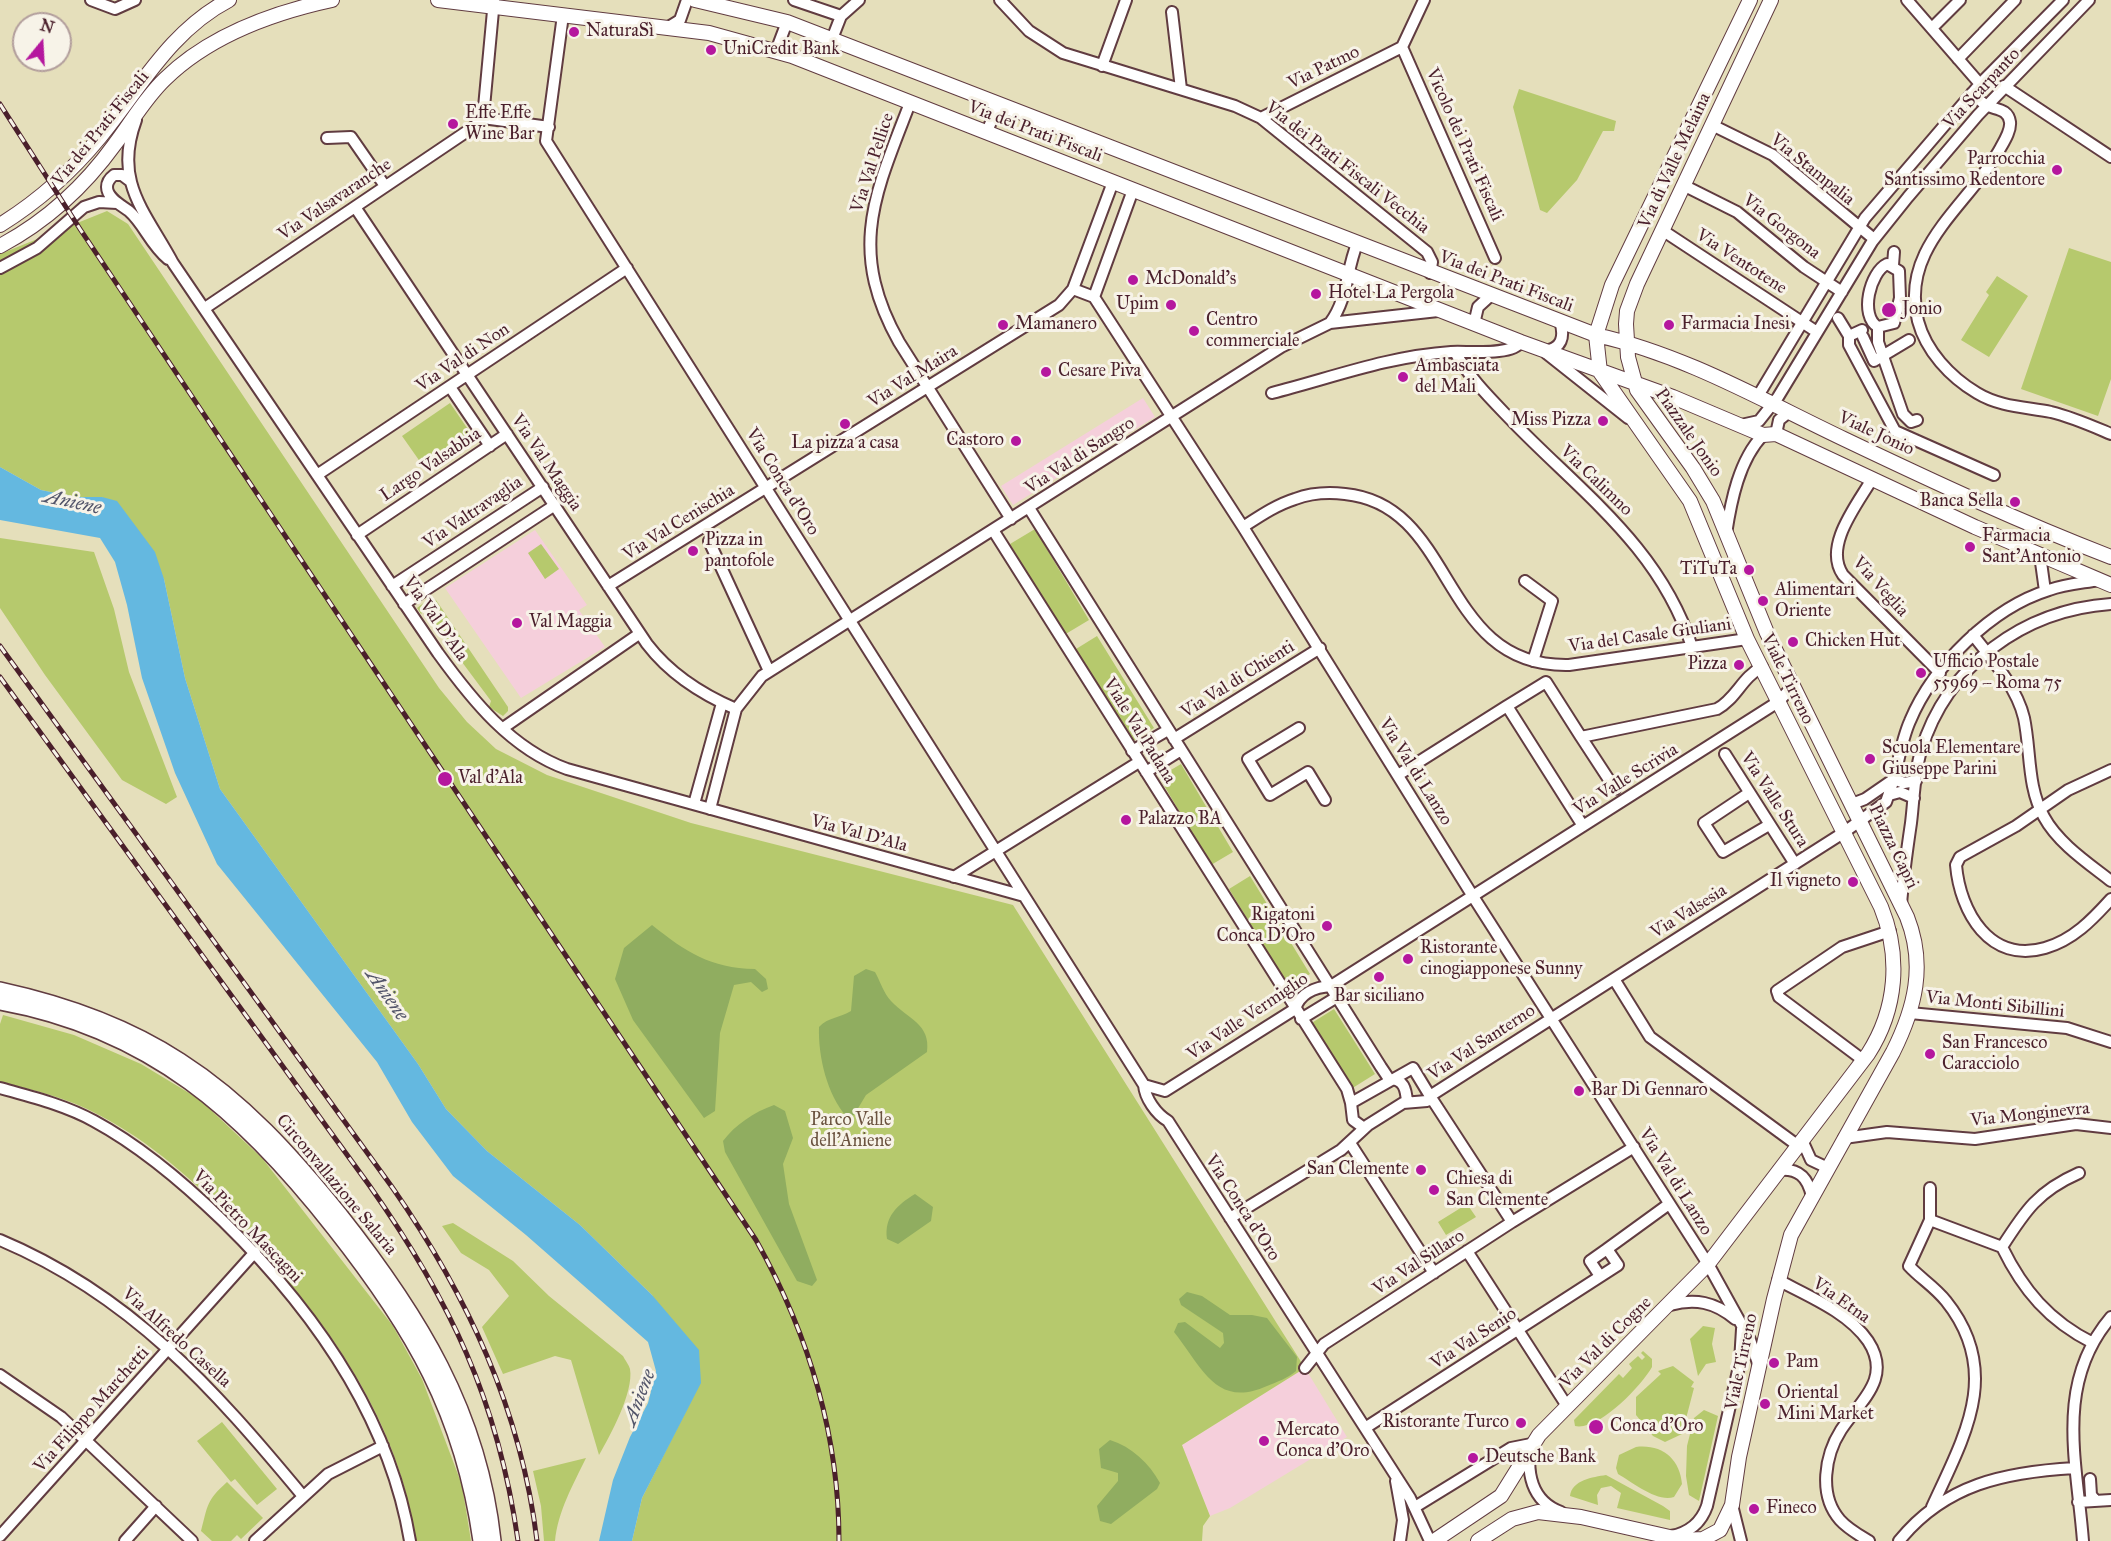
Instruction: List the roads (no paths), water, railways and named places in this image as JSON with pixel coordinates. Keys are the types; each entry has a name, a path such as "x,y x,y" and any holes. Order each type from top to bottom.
{"highway":[{"name":"Circonvallazione Salaria","path":"0,990 86,1014 157,1047 228,1095 290,1155 379,1266 413,1316 438,1360 459,1404 477,1460 493,1541"},
{"name":"Circonvallazione Salaria","path":"0,1002 87,1028 154,1059 215,1100 283,1165 375,1282 423,1357 446,1406 462,1449 475,1504 480,1541"}],"main road":[{"name":"Via dei Prati Fiscali","path":"0,225 31,203 79,160 164,52 198,20 229,0"},
{"name":"Via dei Prati Fiscali","path":"0,246 60,206 103,160 170,75 224,38 275,15 332,0"},
{"name":"Via dei Prati Fiscali","path":"438,0 494,4 724,36 776,51 1600,372"},
{"name":"Via dei Prati Fiscali","path":"695,0 747,5 1357,244 1430,265 1490,296 1596,335"},
{"name":"Via di Valle Melaina","path":"1596,335 1615,277 1750,0"},
{"name":"Via di Valle Melaina","path":"1627,342 1628,308 1683,184 1771,0"},
{"path":"1596,335 1627,342"},
{"name":"Piazzale Jonio","path":"1596,335 1600,372 1631,420 1680,484 1706,537"},
{"name":"Piazzale Jonio","path":"1627,342 1635,384 1646,406 1698,476 1715,506 1726,535"},
{"name":"Viale Jonio","path":"1627,342 1688,363 1985,505 2111,557"},
{"name":"Piazzale Jonio","path":"1600,372 1635,384"},
{"path":"1635,384 1769,435 2040,555 2107,581"},
{"name":"Viale Tirreno","path":"1726,535 1749,594 1852,804"},
{"name":"Viale Tirreno","path":"1706,537 1747,639 1843,833"},
{"name":"Piazza Capri","path":"1852,804 1901,905"},
{"name":"Piazza Capri","path":"1843,833 1890,931"},
{"name":"Viale Tirreno","path":"1732,1505 1759,1366 1778,1280 1792,1232 1893,1052 1910,1013 1916,991 1918,957 1913,933 1901,905"},
{"path":"1670,1305 1708,1264 1863,1060 1879,1035 1892,993 1894,960 1890,931"},
{"name":"Via Val di Cogne","path":"1432,1541 1498,1499 1512,1482 1531,1444 1670,1305"},
{"path":"1478,1541 1512,1519 1531,1512 1581,1517 1662,1537 1698,1540 1718,1537 1732,1505"}],"street":[{"path":"91,0 115,9 135,0"},
{"path":"667,28 680,20 687,0"},
{"path":"794,0 841,16"},
{"path":"832,39 841,16 859,0"},
{"name":"Via dei Prati Fiscali Vecchia","path":"1000,0 1025,27 1047,45 1102,66 1181,89 1261,118 1430,265"},
{"path":"1102,66 1126,0"},
{"path":"1402,47 1424,0"},
{"path":"1907,0 1980,84"},
{"path":"1932,28 1960,0"},
{"path":"1958,59 2015,0"},
{"name":"Via Scarpanto","path":"1758,396 1858,228 1980,84 2063,0"},
{"name":"Via Scarpanto","path":"1740,425 1759,421 1779,395 1874,239 1986,106 2089,0"},
{"path":"494,4 483,118 549,127"},
{"path":"1173,12 1181,89"},
{"name":"Via Conca d'Oro","path":"563,15 546,141 1144,1084 1149,1100 1168,1121 1415,1507 1432,1541"},
{"path":"776,51 787,22"},
{"name":"Via Patmo","path":"1261,118 1402,47"},
{"name":"Vicolo dei Prati Fiscali","path":"1402,47 1495,258"},
{"path":"2004,87 2111,157"},
{"path":"1972,93 1986,106 1998,108 2006,114 2010,127 1998,154 1938,229 1920,260 1914,292 1920,328 1938,359 1961,382 1981,396 2001,404 2054,413 2111,434"},
{"name":"Via Val Pellice","path":"910,103 872,208 870,251 874,283 884,314 927,388 1011,519"},
{"path":"987,132 998,104"},
{"name":"Via Val D'Ala","path":"140,111 127,155 130,182 138,204 173,263 404,604 464,687 503,728 531,752 560,766 1024,896"},
{"name":"Via Valsavaranche","path":"205,308 475,126 483,118"},
{"name":"Via Stampalia","path":"1712,125 1773,155 1874,239"},
{"path":"327,138 351,137 385,186"},
{"path":"130,182 119,174 114,175 108,181 107,189 117,203 132,214 151,242 173,263"},
{"name":"Via Val Maira","path":"767,489 1059,305 1073,290 1113,182"},
{"name":"Via Gorgona","path":"1683,184 1737,212 1825,282"},
{"path":"1073,290 1094,297 1133,190"},
{"path":"0,268 37,248 88,205 103,201 117,203"},
{"name":"Via Val Maggia","path":"355,207 639,634 671,672 736,709"},
{"name":"Via Ventotene","path":"1662,230 1817,332"},
{"path":"1330,323 1344,297 1348,273 1357,244"},
{"path":"1893,265 1887,264 1881,267 1872,287 1869,314 1872,323 1878,327 1891,325 1897,317 1901,278 1893,265 1894,252"},
{"name":"Via Val di Non","path":"316,475 627,268"},
{"path":"1825,282 1842,292"},
{"path":"1474,324 1478,307 1490,296"},
{"name":"Via Val di Lanzo","path":"1094,297 1243,526 1474,898 1708,1264 1750,1340 1759,1366"},
{"name":"Via Val di Sangro","path":"736,709 747,691 769,671 1281,347 1330,323 1442,311"},
{"path":"1838,318 1849,336 1852,353 1895,431 1994,475"},
{"path":"1544,351 1553,350 1560,343 1563,332 1560,321"},
{"path":"1878,327 1878,342 1904,414 1911,422 1917,420"},
{"path":"1849,336 1863,334 1874,361 1909,340"},
{"path":"1272,393 1396,360 1455,352 1510,351 1521,342"},
{"name":"Piazzale Jonio","path":"1544,351 1631,420"},
{"name":"Via Calimno","path":"1455,352 1468,372 1506,414 1641,550 1678,607 1692,647"},
{"path":"450,387 490,447"},
{"name":"Piazzale Jonio","path":"1726,535 1740,476 1751,450 1769,435 1779,420 1789,412"},
{"name":"Largo Valsabbia","path":"357,535 507,434"},
{"name":"Via Veglia","path":"1872,479 1839,539 1836,550 1838,565 1843,575 1940,673"},
{"name":"Via Valtravaglia","path":"392,586 543,487"},
{"name":"Via Val Cenischia","path":"609,586 767,489"},
{"name":"Via del Casale Giuliani","path":"1243,526 1281,504 1312,494 1350,495 1376,502 1396,513 1416,533 1483,632 1506,651 1533,661 1569,665 1747,639"},
{"path":"404,604 555,505"},
{"name":"Viale Val Padana","path":"1029,508 1389,1080 1402,1083 1407,1102"},
{"name":"Viale Val Padana","path":"993,530 1294,1009 1347,1089 1353,1120 1364,1128"},
{"path":"709,541 769,671"},
{"path":"2040,555 2045,591"},
{"path":"1525,581 1552,601 1533,661"},
{"path":"1889,795 1910,722 1940,673 1973,635 2004,613 2045,591 2107,581"},
{"path":"1901,905 1922,749 1938,713 1957,684 1986,652 2018,630 2065,610 2111,604"},
{"path":"503,728 639,634"},
{"path":"1973,635 2022,711 2033,787 2040,810 2063,840 2111,881"},
{"name":"Via Val di Chienti","path":"1174,740 1320,648"},
{"path":"1581,736 1717,710 1729,701 1750,674 1762,668"},
{"path":"1398,775 1546,682 1616,789"},
{"name":"Via Valle Scrivia","path":"1474,898 1778,702 1793,686"},
{"path":"694,804 722,703"},
{"path":"1507,706 1583,826"},
{"path":"711,809 736,709"},
{"path":"1299,728 1248,759 1270,795 1308,772 1325,800"},
{"path":"1132,751 1168,730"},
{"path":"1146,772 1181,750"},
{"name":"Via Valle Stura","path":"1725,754 1795,864"},
{"path":"954,877 997,853 1139,762"},
{"path":"2111,770 2068,790 2040,810 1957,860 1959,885 1967,910 1976,925 1988,937 2004,946 2038,950 2077,932 2111,899"},
{"path":"1894,778 1908,783 1916,781"},
{"path":"1852,804 1866,799 1894,778"},
{"path":"1889,795 1900,792 1914,798"},
{"path":"1749,793 1704,822 1723,852 1769,825"},
{"name":"Via Valsesia","path":"1552,1018 1843,833 1882,805 1889,795"},
{"name":"Via Valle Vermiglio","path":"1164,1091 1294,1009 1307,993 1316,988 1331,986 1474,898"},
{"path":"1863,1060 1779,997 1777,991 1842,947 1890,931"},
{"path":"1614,979 1650,1037 1800,1142 1811,1160 1828,1168"},
{"name":"Via Valle Vermiglio","path":"1301,1019 1337,997"},
{"name":"Via Monti Sibillini","path":"1910,1013 2067,1028 2111,1042"},
{"name":"Via Val Santerno","path":"1350,1143 1364,1128 1407,1102 1423,1103 1430,1096 1552,1018"},
{"path":"1351,1103 1413,1068 1512,1222"},
{"path":"1144,1084 1164,1091 1162,1105 1168,1121"},
{"name":"Via Pietro Mascagni","path":"0,1088 71,1110 118,1135 181,1182 255,1252 320,1332 354,1385 383,1446 402,1502 410,1541"},
{"name":"Via Monginevra","path":"1844,1138 1887,1131 1975,1139 2004,1137 2076,1124 2111,1128"},
{"path":"1230,1218 1350,1143 1434,1273"},
{"name":"Via Val Sillaro","path":"1316,1352 1467,1251 1634,1147"},
{"path":"1779,1170 1789,1169 1801,1174 1812,1197"},
{"path":"2002,1247 2034,1200 2052,1186 2079,1173"},
{"path":"1930,1188 1930,1220 1909,1266 1940,1294 1956,1316 1967,1342 1975,1376 1975,1401 1969,1422 1932,1507"},
{"path":"1600,1276 1590,1261 1669,1204"},
{"path":"1930,1220 2002,1247 2018,1279 2036,1301 2059,1323 2093,1343"},
{"name":"Via Alfredo Casella","path":"0,1240 81,1281 126,1312 169,1349 236,1417 302,1496"},
{"name":"Via Val Senio","path":"1365,1428 1618,1265 1607,1249"},
{"path":"1467,1251 1567,1406"},
{"name":"Via Filippo Marchetti","path":"0,1536 255,1252"},
{"name":"Via Etna","path":"1778,1280 1848,1322 1865,1337 1874,1354 1872,1389 1837,1437 1826,1476 1829,1502 1836,1516 1869,1541"},
{"path":"1670,1305 1688,1301 1708,1303 1724,1310 1741,1326"},
{"path":"2083,1541 2075,1468 2073,1409 2082,1370 2093,1343 2111,1317"},
{"name":"Viale Tirreno","path":"1662,1537 1688,1530 1699,1522 1705,1511 1740,1362 1741,1326"},
{"path":"1305,1368 1316,1352"},
{"path":"0,1375 48,1406 87,1440 192,1541"},
{"path":"1415,1507 1511,1448 1531,1444 1528,1470 1537,1494 1553,1509 1581,1517"},
{"path":"255,1541 302,1496 337,1468 383,1446"},
{"path":"1899,1541 1932,1507 1972,1487 2002,1476 2027,1471 2075,1468"},
{"path":"1395,1478 1403,1520 1400,1541"},
{"path":"2090,1479 2091,1495 2096,1501"},
{"path":"2078,1502 2111,1500"},
{"name":"Viale Tirreno","path":"1732,1505 1740,1541"},
{"path":"125,1541 156,1506"}],"water":[{"name":"Aniene","path":"0,467 41,490 75,497 102,497 117,501 155,552 164,579 185,678 220,789 418,1064 446,1109 487,1151 580,1225 652,1295 699,1350 701,1383 642,1498 632,1541 599,1541 613,1480 630,1437 648,1403 656,1371 648,1342 526,1235 453,1176 412,1122 377,1062 217,864 175,773 142,678 127,605 115,562 100,538 0,520"}],"railway":[{"path":"0,104 80,229 756,1240 791,1311 817,1385 833,1462 838,1501 839,1541"},
{"path":"0,646 392,1187 444,1269 487,1355 504,1399 529,1492 537,1541"},
{"path":"0,677 369,1185 424,1269 466,1353 483,1397 498,1442 518,1541"}],"place":[{"name":"NaturaSì","path":"574,32"},
{"name":"UniCredit Bank","path":"711,50"},
{"name":"Effe Effe Wine Bar","path":"453,124"},
{"name":"Parrocchia Santissimo Redentore","path":"2057,170"},
{"name":"McDonald's","path":"1133,280"},
{"name":"Hotel La Pergola","path":"1316,294"},
{"name":"Upim","path":"1171,305"},
{"name":"Jonio","path":"1889,310"},
{"name":"Mamanero","path":"1003,325"},
{"name":"Farmacia Inesi","path":"1669,325"},
{"name":"Centro commerciale","path":"1194,331"},
{"name":"Cesare Piva","path":"1046,372"},
{"name":"Ambasciata del Mali","path":"1403,377"},
{"name":"Miss Pizza","path":"1603,421"},
{"name":"La pizza a casa","path":"845,424"},
{"name":"Castoro","path":"1016,441"},
{"name":"Banca Sella","path":"2015,502"},
{"name":"Farmacia Sant'Antonio","path":"1970,547"},
{"name":"Pizza in pantofole","path":"693,551"},
{"name":"TiTuTa","path":"1749,570"},
{"name":"Alimentari Oriente","path":"1763,601"},
{"name":"Val Maggia","path":"517,623"},
{"name":"Chicken Hut","path":"1793,642"},
{"name":"Pizza","path":"1739,665"},
{"name":"Ufficio Postale 55969 – Roma 75","path":"1921,673"},
{"name":"Scuola Elementare Giuseppe Parini","path":"1870,759"},
{"name":"Val d’Ala","path":"445,779"},
{"name":"Palazzo BA","path":"1126,820"},
{"name":"Il vigneto","path":"1853,882"},
{"name":"Rigatoni Conca D'Oro","path":"1327,926"},
{"name":"Ristorante cinogiapponese Sunny","path":"1408,959"},
{"name":"Bar siciliano","path":"1379,977"},
{"name":"San Francesco Caracciolo","path":"1930,1054"},
{"name":"Bar Di Gennaro","path":"1579,1091"},
{"name":"San Clemente","path":"1421,1170"},
{"name":"Chiesa di San Clemente","path":"1434,1190"},
{"name":"Pam","path":"1774,1363"},
{"name":"Oriental Mini Market","path":"1765,1404"},
{"name":"Ristorante Turco","path":"1521,1423"},
{"name":"Conca d'Oro","path":"1596,1427"},
{"name":"Mercato Conca d'Oro","path":"1264,1441"},
{"name":"Deutsche Bank","path":"1473,1458"},
{"name":"Fineco","path":"1754,1509"}],"park label":[{"name":"Parco Valle dell'Aniene","path":"851,1131"}]}
